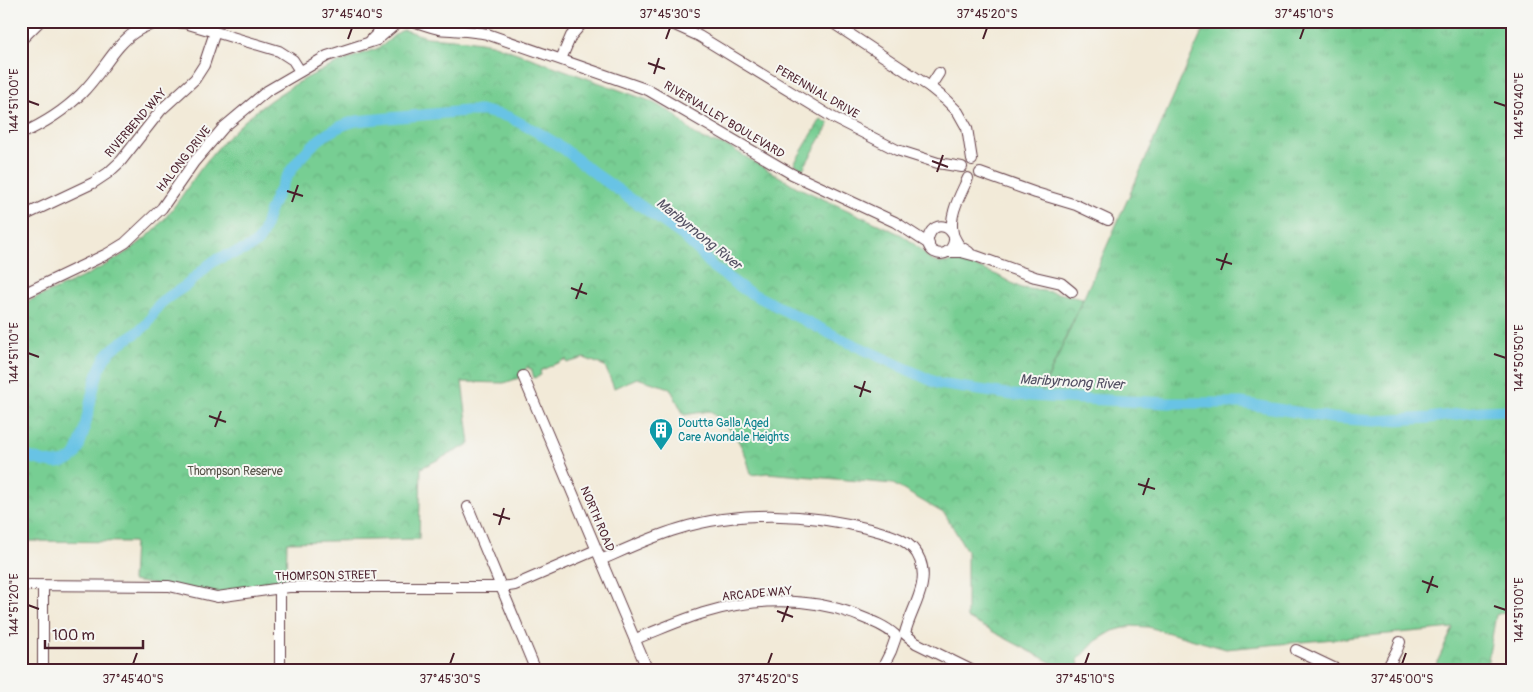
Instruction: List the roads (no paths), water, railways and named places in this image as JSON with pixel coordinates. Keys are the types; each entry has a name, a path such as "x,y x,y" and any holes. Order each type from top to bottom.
{"street":[{"path":"21,40 40,21"},
{"path":"368,42 378,33 382,21"},
{"name":"RIVERVALLEY BOULEVARD","path":"382,21 391,25 406,22 440,29 473,31 487,34 648,90 792,174 895,222 929,244"},
{"path":"561,59 570,36 584,21"},
{"name":"PERENNIAL DRIVE","path":"666,21 699,36 832,117 880,142 909,155 938,164 962,167"},
{"path":"830,21 930,87 946,100 958,112 967,128 972,160"},
{"path":"21,134 66,108 94,79 126,38 140,30 157,24 169,22 185,23 287,55 293,60 300,71"},
{"name":"HALONG DRIVE","path":"21,295 107,254 125,243 162,208 194,162 224,127 267,91 327,56 377,40 406,22"},
{"name":"RIVERBEND WAY","path":"21,217 92,183 108,173 121,161 161,110 195,78 204,65 215,32"},
{"path":"930,87 939,73"},
{"path":"972,160 978,163 980,173 975,178 968,178 963,174 962,167 966,162 972,160"},
{"path":"980,173 1076,205 1108,220"},
{"path":"948,252 954,245 951,222 968,178"},
{"path":"958,203 944,223 929,235 931,248 938,253 961,252 976,256 1035,277 1061,283 1072,292"},
{"name":"RIVERVALLEY BOULEVARD","path":"895,222 916,228 936,228"},
{"path":"936,228 946,228 959,245 976,256"},
{"name":"NORTH ROAD","path":"523,376 648,671"},
{"path":"468,507 536,671"},
{"path":"601,560 650,538 680,528 713,521 763,516 814,518 876,530 909,545 920,560 923,577 920,592 909,617 881,671"},
{"name":"THOMPSON STREET","path":"21,586 168,586 218,597 280,588 502,587 515,585 596,550"},
{"path":"43,586 43,671"},
{"path":"280,588 280,671"},
{"name":"ARCADE WAY","path":"635,639 708,612 750,604 792,602 829,606 866,618 973,671"},
{"path":"1386,671 1400,642"},
{"path":"1296,650 1340,671"},
{"path":"1142,671 1154,671"}],"waterway":[{"name":"Maribyrnong River","path":"21,454 42,461 57,463 70,460 75,455 83,434 98,372 107,355 115,347 142,329 161,303 188,284 210,264 219,258 248,248 258,241 264,231 275,198 283,183 302,156 326,134 356,121 466,111 484,111 509,117 539,133 682,235 713,267 745,290 837,337 939,384 1013,395 1169,403 1241,403 1332,418 1375,421 1512,410"}],"place":[{"name":"Doutta Galla Aged Care Avondale Heights","path":"661,451"}],"park label":[{"name":"Thompson Reserve","path":"235,471"}]}
